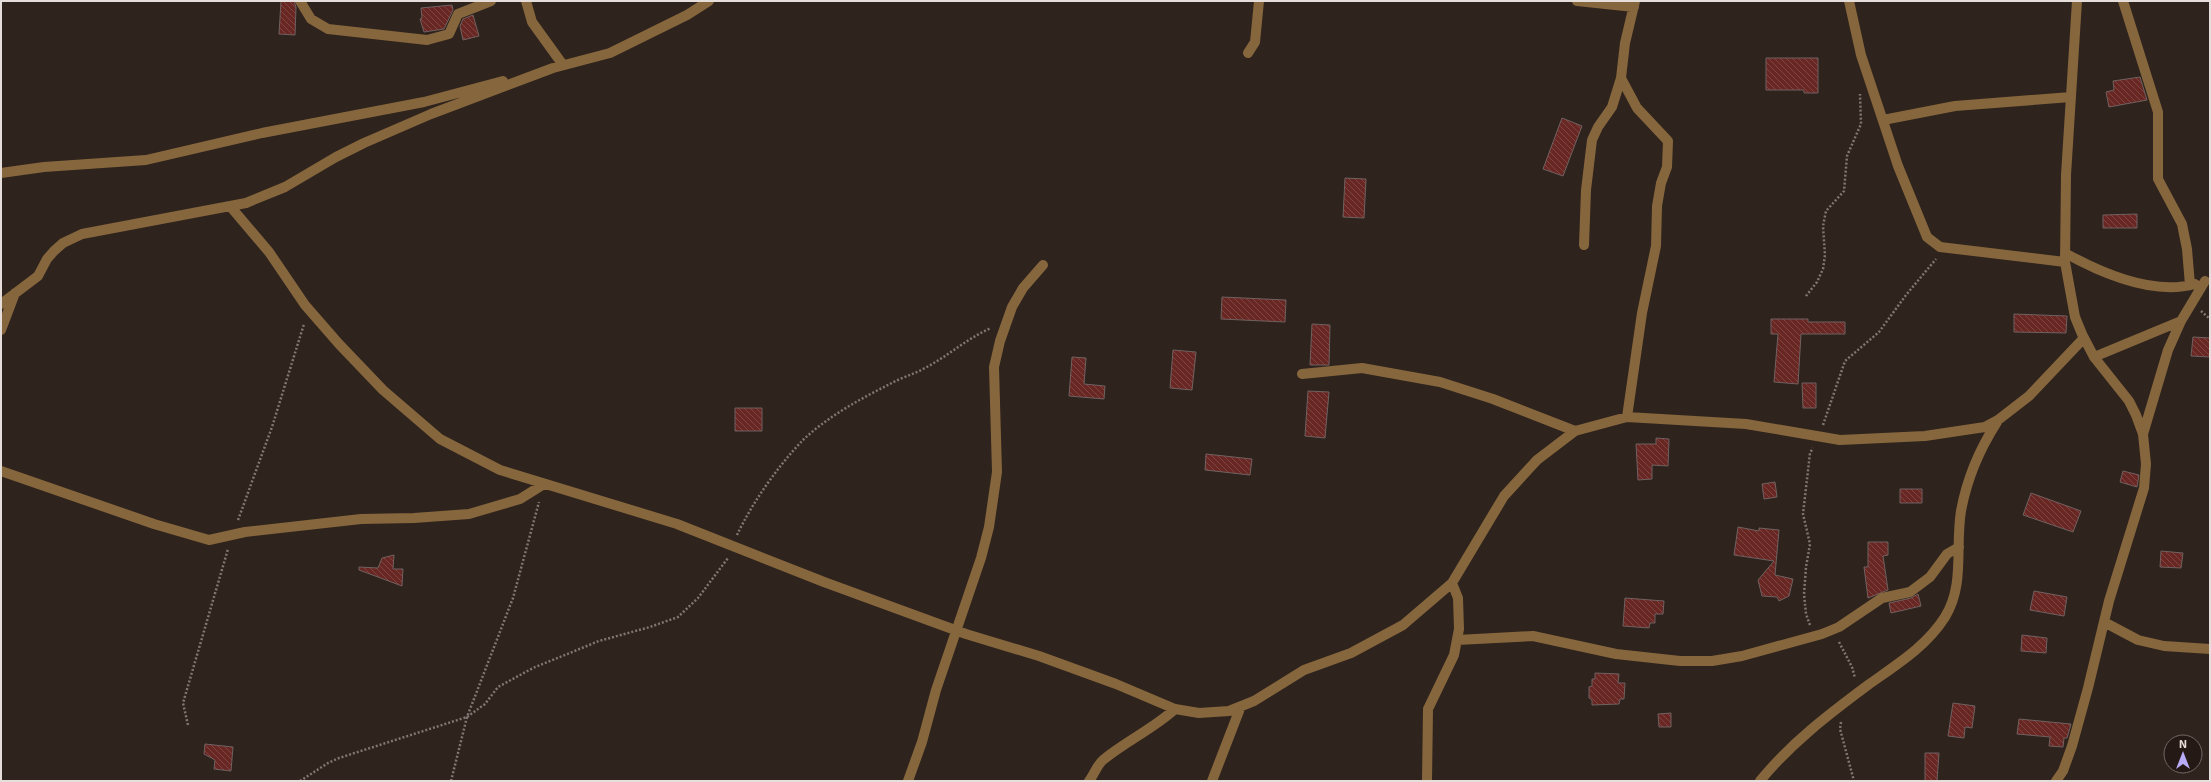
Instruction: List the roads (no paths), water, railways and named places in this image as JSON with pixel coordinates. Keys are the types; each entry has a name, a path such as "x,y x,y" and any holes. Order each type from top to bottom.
{"street":[{"path":"300,1 311,19 328,29 427,40 449,34 458,14 491,1"},
{"path":"526,1 532,22 563,65"},
{"path":"1,304 38,276 47,259 54,251 63,244 82,234 246,203 285,187 336,157 431,114 551,69 610,53 687,15 709,1"},
{"path":"1248,54 1255,42 1259,1"},
{"path":"1577,1 1634,4 1625,43 1621,78 1612,107 1598,127 1592,140 1586,190 1584,245"},
{"path":"1849,1 1861,55 1898,166 1927,237 1940,247 2065,257 2106,274 2134,282 2152,285 2190,285 2208,280"},
{"path":"2056,781 2063,771 2072,746 2104,622 2144,488 2146,464 2143,434 2129,401 2094,357 2084,338 2076,317 2065,257 2066,175 2077,1"},
{"path":"2123,1 2158,112 2158,179 2182,224 2187,249 2190,285"},
{"path":"1,173 44,167 146,160 262,133 424,102 551,69"},
{"path":"1621,78 1637,108 1668,141 1669,152 1667,167 1661,183 1657,206 1656,246 1642,313 1627,417"},
{"path":"1883,120 1956,106 2071,97"},
{"path":"230,206 269,252 308,308 338,344 383,390 440,439 500,470 677,524 733,547 957,631 1046,659 1175,709 1199,713 1229,711 1254,701 1304,670 1351,653 1389,634 1426,607 1452,583 1504,496 1536,460 1574,431 1627,417 1746,424 1840,440 1925,436 1985,427 1998,420 2028,396 2084,338"},
{"path":"908,781 922,742 936,690 957,631 964,604 981,558 994,501 997,472 994,367 1000,341 1008,317 1023,288 1043,265"},
{"path":"2143,434 2160,371 2181,321 2208,280"},
{"path":"1,330 15,293"},
{"path":"2094,357 2181,321"},
{"path":"1302,374 1362,368 1440,382 1493,399 1574,431"},
{"path":"1760,781 1776,762 1815,726 1893,668 1932,636 1946,616 1955,594 1959,572 1961,512 1968,481 1981,446 1998,420"},
{"path":"1,471 154,524 209,540 232,535 361,519 414,518 469,514 520,500 544,484"},
{"path":"1457,640 1533,636 1616,654 1680,661 1712,661 1742,656 1822,634 1839,627 1882,598 1910,592 1930,577 1947,554 1959,547"},
{"path":"1427,781 1428,709 1445,677 1454,655 1459,629 1458,598 1452,583"},
{"path":"2104,622 2138,640 2164,646 2210,649"},
{"path":"1212,781 1241,706"},
{"path":"1089,781 1102,761 1133,738 1161,722 1175,709"}]}
